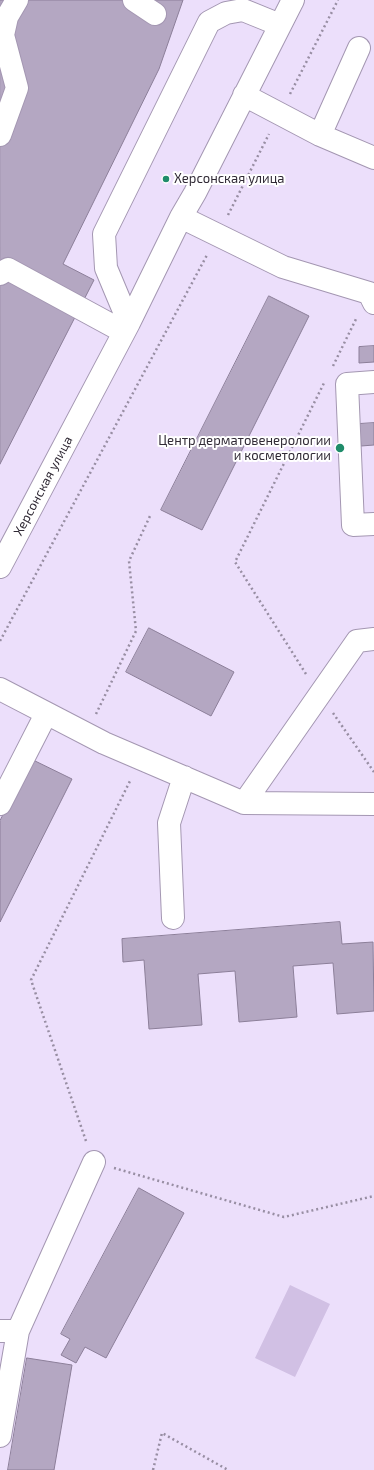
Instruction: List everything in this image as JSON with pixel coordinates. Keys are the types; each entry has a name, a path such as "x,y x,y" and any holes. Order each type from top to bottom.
{"street":[{"path":"0,135 17,88 3,35 7,17 17,0"},
{"path":"134,0 155,14"},
{"name":"Херсонская улица","path":"0,566 127,328 181,217 293,0"},
{"path":"127,328 106,268 104,234 209,22 226,12 243,10 280,25"},
{"path":"320,135 359,48"},
{"path":"244,95 320,135 374,158"},
{"path":"181,217 283,267 372,296"},
{"path":"0,274 8,269 79,308 127,328"},
{"path":"374,382 347,384 353,525 374,524"},
{"path":"244,802 357,641 374,639"},
{"path":"0,689 86,735 244,802 374,804"},
{"path":"0,804 46,714"},
{"path":"173,918 169,823 184,777"},
{"path":"0,1436 9,1331 94,1162"}],"path":[{"path":"0,641 217,235 338,0"},
{"path":"330,371 372,296"},
{"path":"327,378 235,562 320,694 374,772"},
{"path":"86,735 136,631 129,561 150,516"},
{"path":"142,759 31,980 94,1162 284,1217 374,1196"},
{"path":"152,1470 162,1433 228,1470"}],"shaded area":[{"path":"290,1285 330,1304 295,1377 255,1358"}],"building":[{"path":"0,0 183,0 159,69 63,264 94,280 0,464"},
{"path":"269,296 309,316 202,530 161,510"},
{"path":"374,346 374,362 359,363 359,347"},
{"path":"374,423 374,445 361,446 359,424"},
{"path":"149,628 234,672 211,716 126,672"},
{"path":"31,759 72,779 0,922 0,821"},
{"path":"340,922 342,944 373,942 374,1011 337,1014 333,963 293,966 297,1017 239,1022 235,971 198,974 202,1025 149,1029 144,960 123,962 122,939"},
{"path":"139,1188 184,1213 106,1358 85,1347 76,1363 61,1355 70,1339 61,1334"},
{"path":"27,1358 72,1365 54,1470 8,1470"}],"place":[{"name":"Херсонская улица","path":"166,179"},
{"name":"Центр дерматовенерологии и косметологии","path":"340,448"}]}
